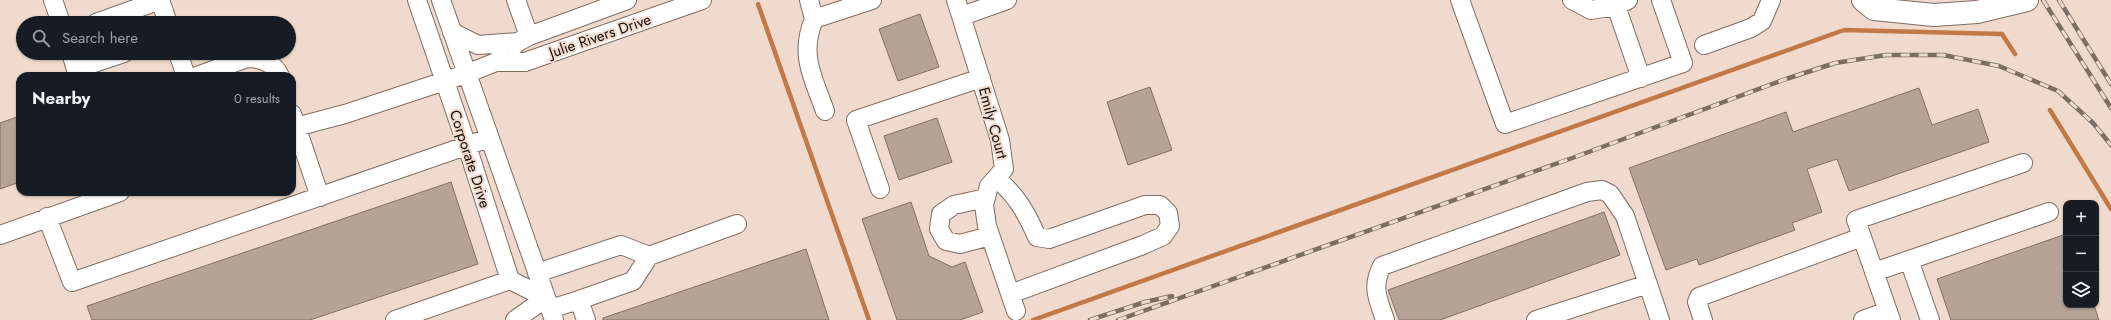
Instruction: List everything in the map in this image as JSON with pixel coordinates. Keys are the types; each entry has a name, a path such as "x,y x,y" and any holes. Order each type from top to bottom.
{"main road":[{"path":"1863,0 1874,9 1934,15 1977,12 2027,0"}],"street":[{"path":"53,0 59,16"},
{"path":"115,16 160,0 166,16"},
{"name":"Corporate Drive","path":"416,0 467,146 510,280"},
{"name":"Corporate Drive","path":"441,0 550,309"},
{"path":"452,32 471,43 478,45 523,39 516,0"},
{"name":"Julie Rivers Drive","path":"296,122 345,114 466,74 496,62 523,39 628,0"},
{"name":"Julie Rivers Drive","path":"496,62 525,62 702,0"},
{"path":"809,0 814,19 808,32 806,47 809,65 825,111"},
{"path":"814,19 872,0"},
{"path":"959,8 1007,0"},
{"path":"1572,0 1591,10 1620,2 1641,78"},
{"path":"1466,2 1505,124 1683,63 1661,0"},
{"path":"1704,45 1751,28 1762,21 1770,0"},
{"name":"Emily Court","path":"959,8 1000,140 1004,169 996,178 989,186 984,205 990,236 1013,303 1163,236 1170,226 1168,213 1160,205 1145,205 1049,238 1037,237 1024,209 1009,189 996,178"},
{"path":"75,66 98,60"},
{"path":"180,60 185,72"},
{"path":"208,72 241,60"},
{"path":"259,60 274,67 277,72"},
{"path":"880,189 856,120 981,78"},
{"path":"296,131 320,197"},
{"path":"48,217 72,282 489,138"},
{"path":"1863,320 1890,316 1856,220 2023,162"},
{"path":"1385,320 1375,289 1376,277 1382,266 1587,192 1602,190 1610,194 1626,216 1660,320"},
{"path":"0,235 48,217 79,199 98,196"},
{"path":"986,198 954,205 941,214 939,229 946,240 960,244 990,236"},
{"path":"1874,272 2049,212"},
{"path":"515,320 633,281 649,256 737,224"},
{"path":"1703,320 1697,302 1700,297 1862,237"},
{"path":"537,273 621,245 649,256"},
{"path":"1908,260 1930,320"},
{"path":"395,320 510,280 550,309"},
{"path":"1536,320 1648,284"},
{"path":"578,300 586,320"}],"building":[{"path":"920,14 939,67 898,81 879,29"},
{"path":"1150,87 1172,150 1128,165 1107,102"},
{"path":"1919,88 1932,125 1978,109 1989,142 1849,191 1837,159 1807,169 1822,212 1792,223 1795,230 1699,265 1697,259 1666,270 1629,168 1786,112 1793,132"},
{"path":"16,117 16,183 0,189 0,123"},
{"path":"937,118 952,162 899,180 884,136"},
{"path":"451,182 478,264 310,320 92,320 87,306"},
{"path":"911,202 929,256 952,267 965,262 983,312 960,320 897,320 862,219"},
{"path":"1604,212 1620,255 1440,320 1399,320 1388,290"},
{"path":"2063,235 2063,308 2095,308 2099,320 1951,320 1937,279"},
{"path":"806,249 829,320 603,320 603,318"}],"waterway":[{"path":"758,4 869,320"},
{"path":"1033,320 1844,30 2002,34 2015,54"},
{"path":"2050,110 2111,209"}],"railway":[{"path":"2043,0 2111,108"},
{"path":"2059,0 2111,84"},
{"path":"1118,320 1575,157 1786,79 1835,63 1886,55 1943,55 1999,66 2058,91 2093,123 2111,145"},
{"path":"1090,320 1145,302 1172,296"}]}
